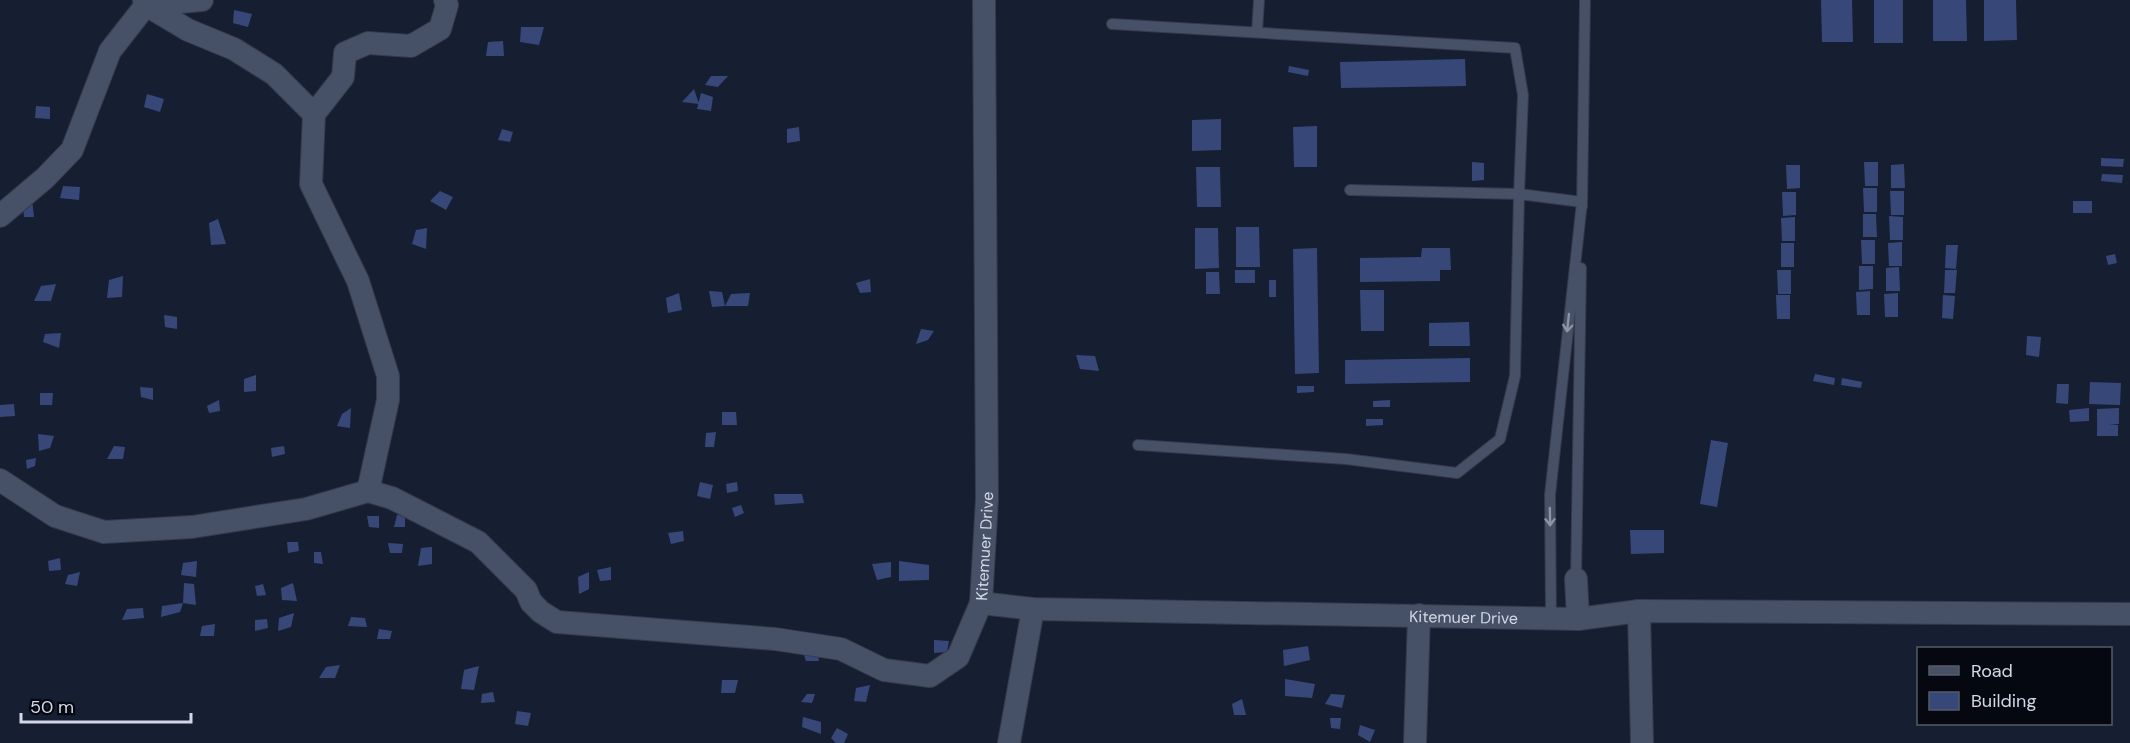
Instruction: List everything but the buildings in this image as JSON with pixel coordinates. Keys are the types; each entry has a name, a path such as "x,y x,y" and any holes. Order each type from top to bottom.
{"street":[{"path":"144,2 202,0"},
{"path":"368,491 388,400 388,376 358,280 311,184 314,114 343,77 345,53 368,43 411,46 440,29 447,5 445,0"},
{"name":"Kitemuer Drive","path":"984,0 987,499 981,603 1033,609 1578,619 1639,611 2130,614"},
{"path":"144,2 188,30 234,49 274,74 314,114"},
{"path":"0,216 45,178 72,150 110,51 144,2"},
{"path":"0,480 55,516 104,532 192,526 306,509 368,491 392,498 478,542 526,590 531,602 541,612 557,622 786,641 841,649 884,670 930,676 958,657 981,603"},
{"path":"1576,579 1578,619"},
{"path":"1009,743 1033,609"},
{"path":"1639,611 1642,743"},
{"path":"1415,743 1419,615"}],"lane":[{"path":"1257,32 1259,0"},
{"path":"1576,579 1585,0"},
{"path":"1112,24 1515,48 1523,95 1515,376 1500,439 1457,473 1346,459 1138,445"},
{"path":"1350,190 1519,194 1582,202"},
{"path":"1551,617 1550,495 1582,202"}]}
